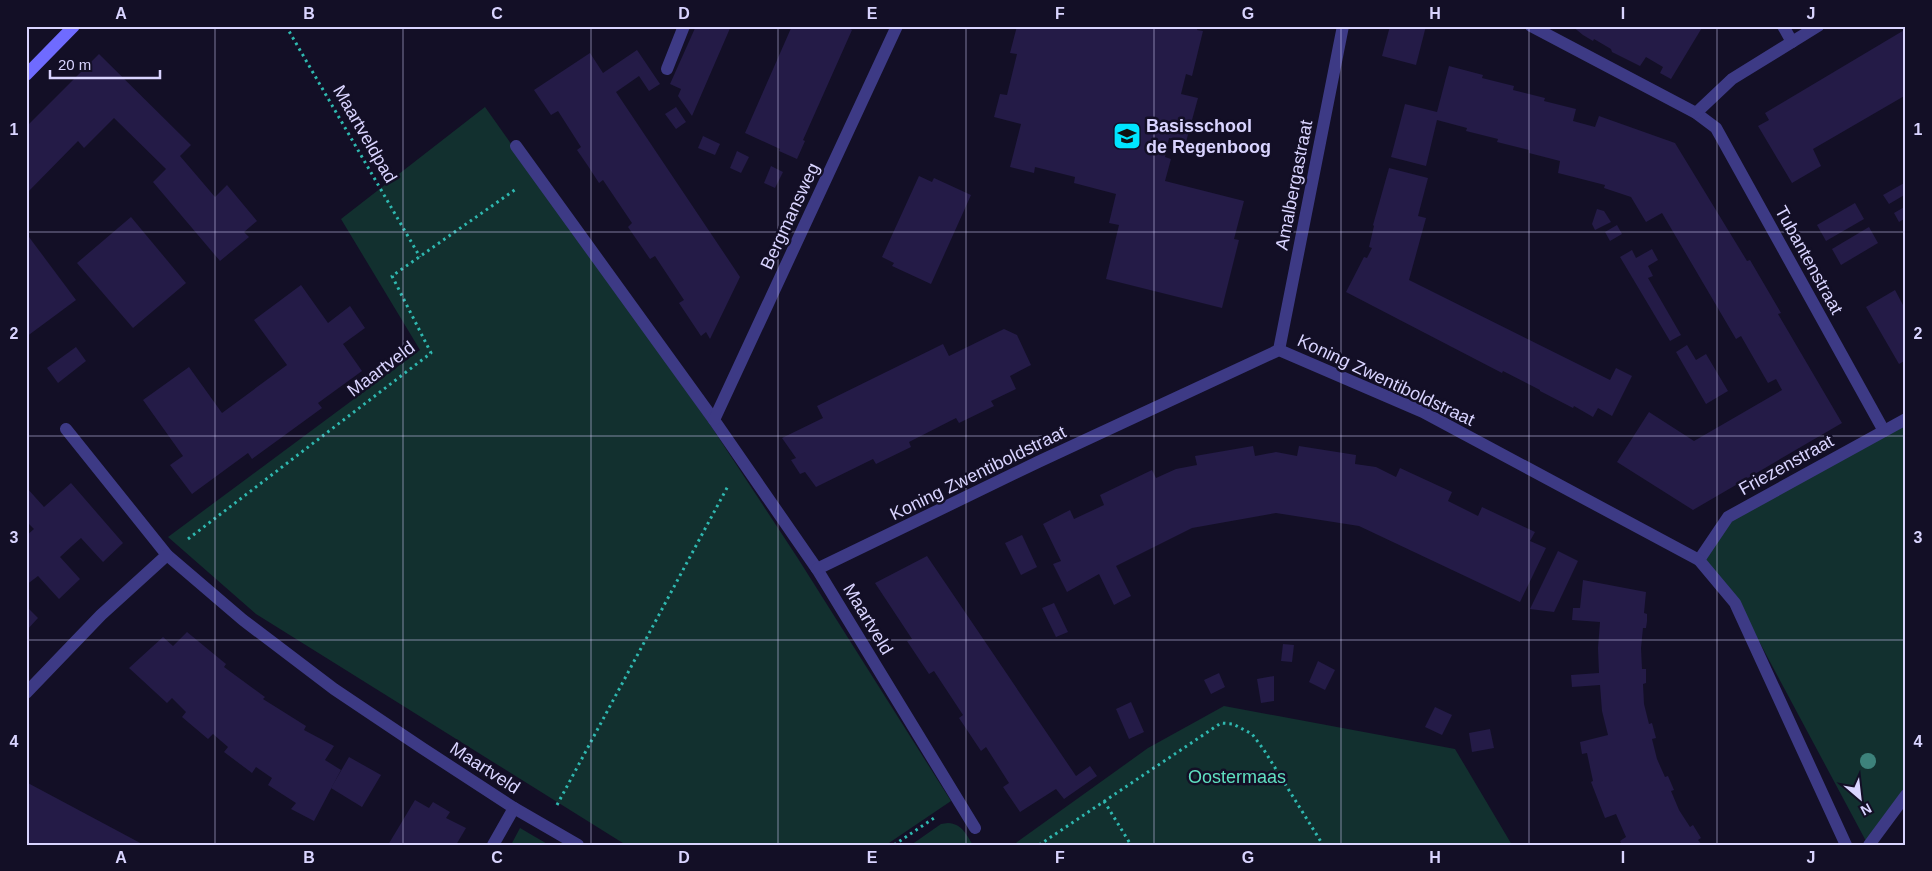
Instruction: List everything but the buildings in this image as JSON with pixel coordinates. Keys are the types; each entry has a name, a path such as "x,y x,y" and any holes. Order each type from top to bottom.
{"street":[{"path":"26,75 74,26"},
{"path":"667,69 684,26"},
{"name":"Amalbergastraat","path":"1279,350 1343,26"},
{"name":"Tubantenstraat","path":"1531,26 1696,112 1716,128 1884,431"},
{"path":"1783,26 1792,42"},
{"path":"1696,112 1732,79 1818,26"},
{"name":"Bergmansweg","path":"714,420 894,28"},
{"name":"Maartveld","path":"516,146 714,420 817,569 975,828"},
{"name":"Koning Zwentiboldstraat","path":"817,569 1038,462 1279,350 1423,412 1699,560 1735,603 1846,845"},
{"name":"Friezenstraat","path":"1699,560 1728,517 1906,419"},
{"name":"Maartveld","path":"66,429 167,555 243,620 334,689 514,808 578,845"},
{"path":"26,693 101,615 167,555"},
{"path":"1870,845 1906,795"},
{"path":"494,845 514,808"}],"path":[{"name":"Maartveldpad","path":"286,26 420,256"},
{"name":"Maartveld","path":"167,555 431,353 392,276 536,174"},
{"path":"546,826 742,460"},
{"path":"1039,845 1221,723 1233,724 1252,734 1323,845"},
{"path":"894,845 958,801"},
{"path":"1104,801 1131,845"}],"green space":[{"path":"485,107 709,423 797,557 951,801 886,845 626,845 256,614 168,537 420,350 341,219"},
{"path":"1906,424 1906,789 1867,843 1737,600 1703,561 1731,520"},
{"name":"Oostermaas","path":"1224,706 1455,749 1512,845 1013,845 1148,748"},
{"path":"941,824 957,825 966,833 973,845 911,845"},
{"path":"520,828 549,845 511,845"}],"place":[{"name":"Basisschool de Regenboog","path":"1127,136"}]}
